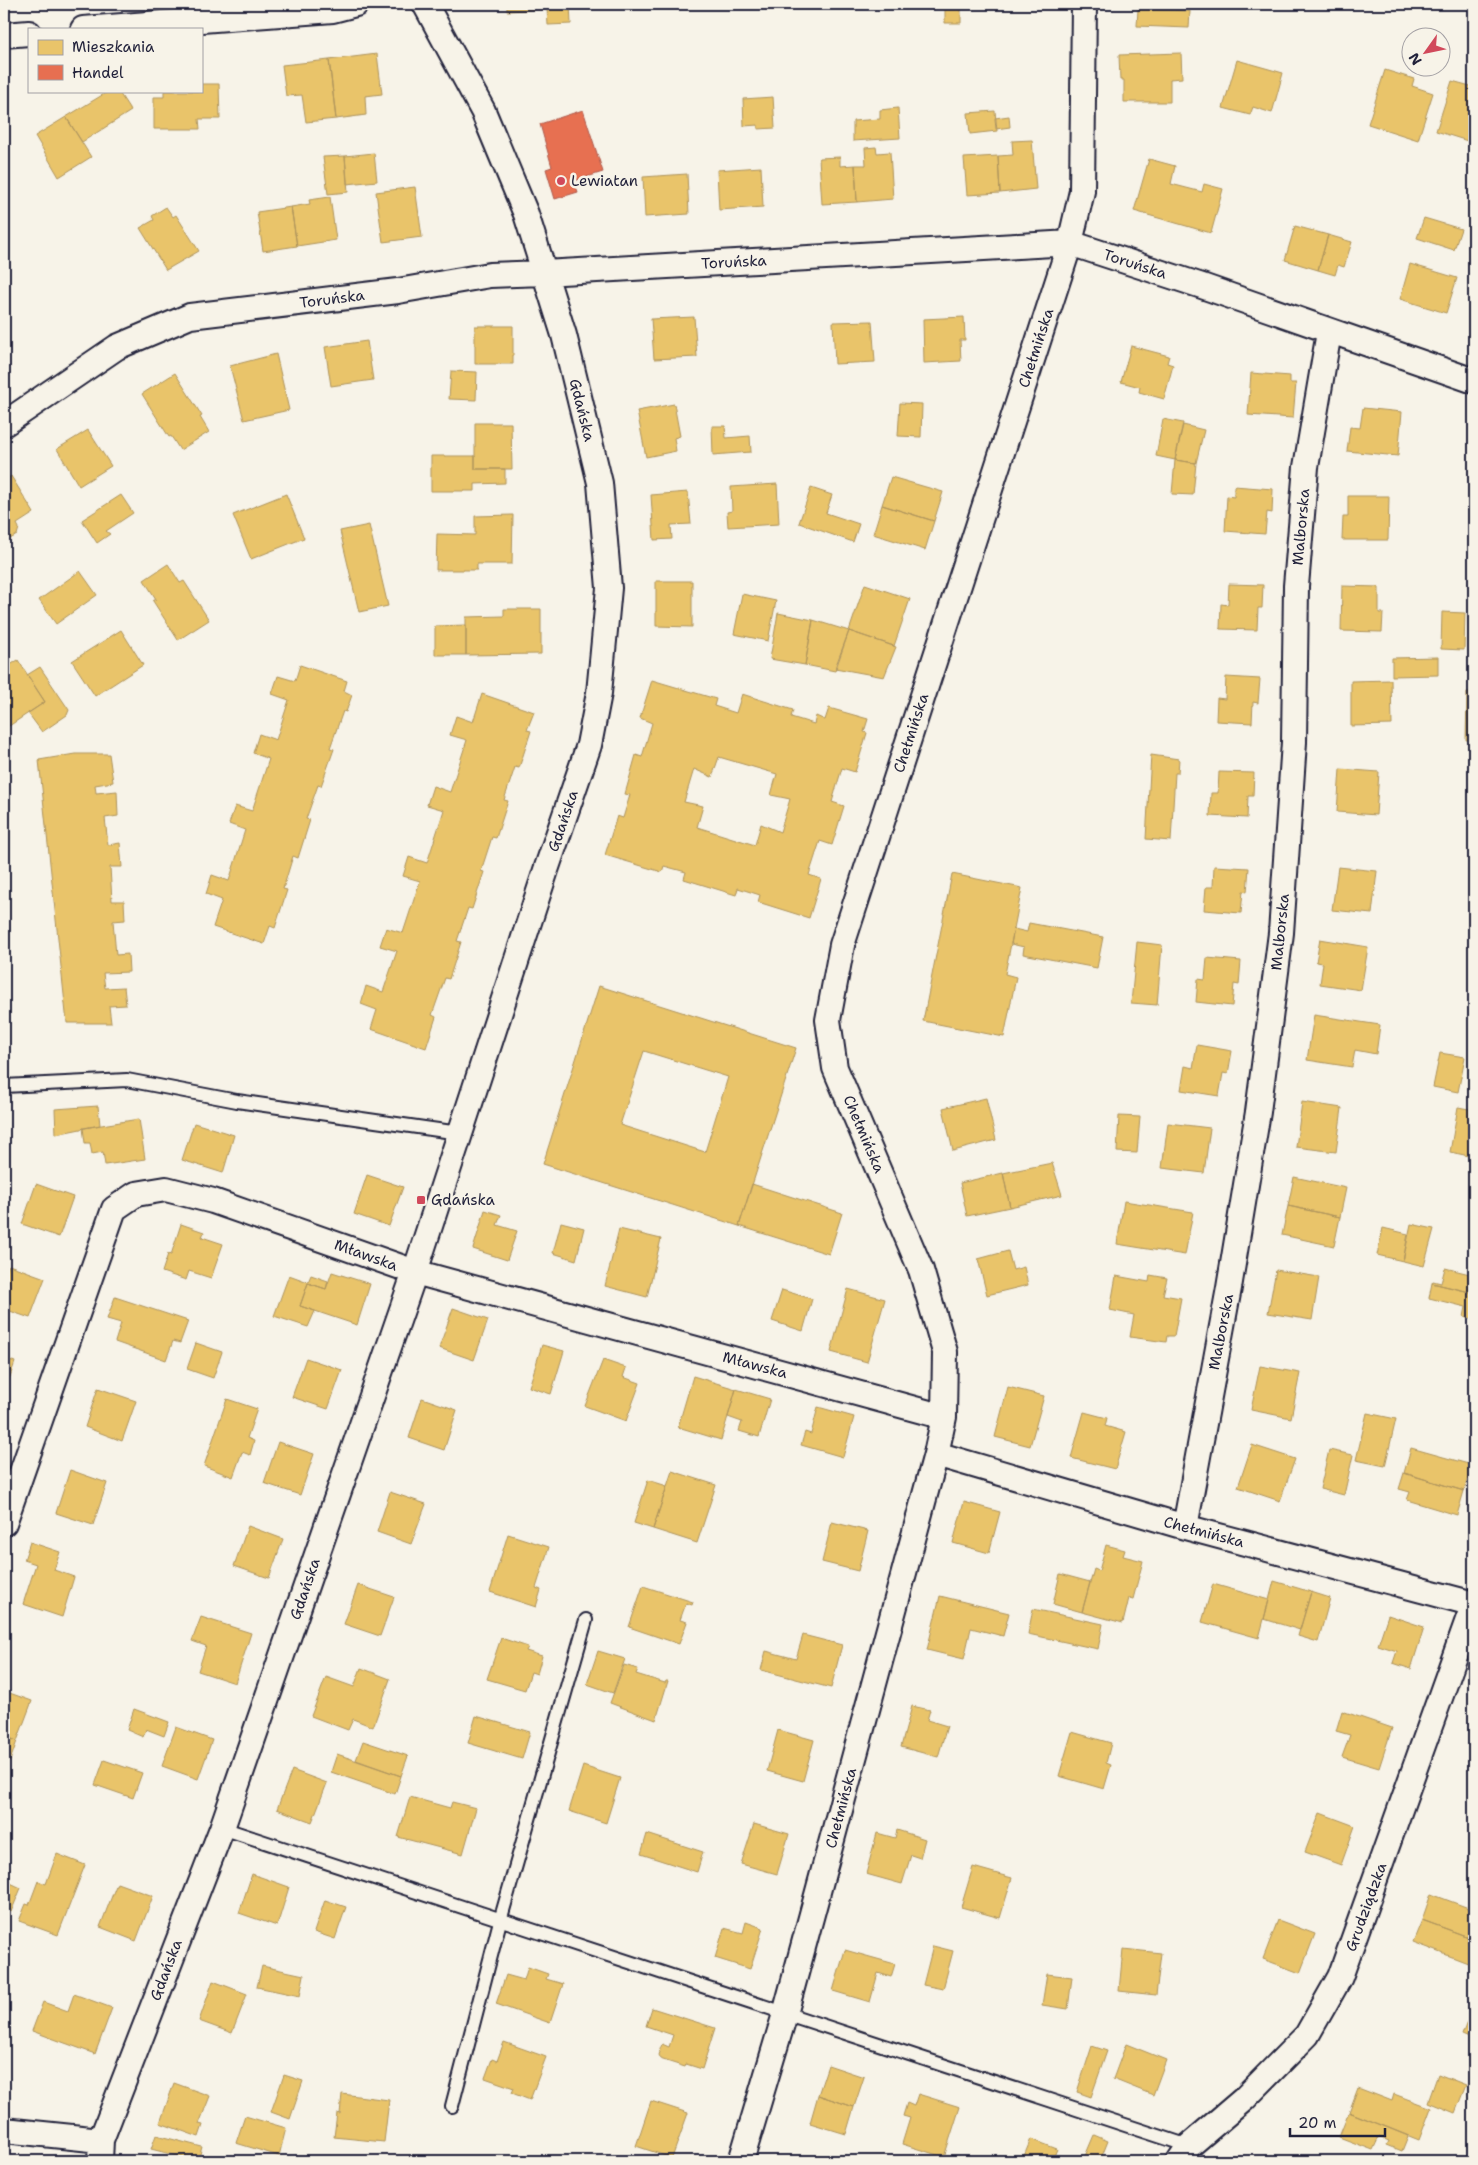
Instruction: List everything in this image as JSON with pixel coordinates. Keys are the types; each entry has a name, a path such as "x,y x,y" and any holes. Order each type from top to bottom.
{"street":[{"path":"96,28 333,10 356,4"},
{"name":"Gdańska","path":"100,2150 222,1828 415,1272 459,1133 589,745 598,693 609,588 600,483 564,335 526,214 482,111 425,4"},
{"name":"Chełmińska","path":"740,2161 785,2014 936,1454 944,1417 945,1352 937,1324 921,1270 835,1068 828,1020 842,945 1070,243 1082,191 1084,4"},
{"path":"4,35 28,33"},
{"name":"Toruńska","path":"4,424 117,347 190,316 398,292 490,275 1070,243 1202,286 1329,332 1474,381"},
{"name":"Malborska","path":"1185,1526 1229,1288 1258,1112 1281,933 1294,742 1297,576 1306,467 1329,332"},
{"name":"Mławska","path":"4,1523 114,1209 136,1194 166,1189 214,1200 415,1272 944,1417"},
{"name":"Chełmińska","path":"936,1454 1185,1526 1474,1604"},
{"name":"Grudziądzka","path":"1184,2154 1244,2099 1307,2036 1340,1977 1474,1604"},
{"path":"4,2130 100,2150"}],"lane":[{"path":"4,1086 127,1080 237,1101 459,1133"},
{"path":"452,2106 500,1921 586,1620"},
{"path":"222,1828 785,2014 1184,2154"}],"building: Mieszkania":[{"path":"507,4 570,4 571,24 548,25 547,9 507,11"},
{"path":"945,4 961,4 961,23 945,23"},
{"path":"1138,9 1190,11 1189,28 1137,26"},
{"path":"1181,53 1182,78 1170,79 1170,102 1124,102 1124,80 1120,80 1119,55"},
{"path":"377,54 382,94 365,96 366,115 336,119 329,60"},
{"path":"329,60 336,119 306,122 302,95 286,96 282,65"},
{"path":"1237,60 1283,73 1272,113 1253,107 1250,115 1223,108"},
{"path":"1385,70 1400,75 1400,78 1414,79 1412,86 1433,93 1418,140 1368,124"},
{"path":"1452,81 1474,87 1474,143 1436,131"},
{"path":"202,84 219,84 220,119 199,119 200,129 154,129 154,97 164,97 164,92 202,92"},
{"path":"107,92 119,92 131,111 82,142 66,117"},
{"path":"773,97 775,128 758,129 758,125 744,126 743,99"},
{"path":"898,108 900,138 853,141 853,121 880,119 880,110"},
{"path":"995,111 997,131 970,134 968,113"},
{"path":"1009,116 1010,127 996,129 995,118"},
{"path":"66,117 91,157 59,177 35,136"},
{"path":"1032,140 1036,189 1000,193 998,156 1013,155 1012,141"},
{"path":"876,147 877,153 890,152 893,199 857,202 855,165 866,165 865,148"},
{"path":"374,153 377,181 347,184 345,156"},
{"path":"345,156 348,192 328,194 323,157"},
{"path":"998,156 1000,193 967,195 964,158"},
{"path":"840,157 840,166 855,165 857,202 822,204 819,158"},
{"path":"1149,159 1175,166 1171,184 1202,192 1204,184 1223,189 1211,233 1134,211"},
{"path":"761,167 763,207 719,210 717,170"},
{"path":"687,174 689,214 645,217 643,177"},
{"path":"415,187 422,237 383,242 376,192"},
{"path":"330,197 336,240 297,246 291,207 310,204 309,200"},
{"path":"166,207 173,217 176,215 199,251 166,270 140,228 154,220 152,216"},
{"path":"291,207 297,246 263,251 257,212"},
{"path":"1424,218 1461,229 1454,250 1417,238"},
{"path":"1295,226 1328,235 1318,270 1285,260"},
{"path":"1328,235 1352,242 1344,267 1338,265 1335,275 1318,270"},
{"path":"1410,264 1457,278 1446,313 1400,299"},
{"path":"694,317 697,357 654,359 651,319"},
{"path":"964,317 965,340 960,340 961,361 924,363 923,319"},
{"path":"872,321 875,362 835,364 833,322"},
{"path":"475,326 513,326 513,364 475,364"},
{"path":"367,341 373,380 331,386 325,347"},
{"path":"1131,346 1169,356 1167,363 1173,365 1164,399 1139,392 1140,387 1121,382"},
{"path":"276,354 289,410 244,420 230,366"},
{"path":"4,360 9,368 4,371"},
{"path":"451,371 477,372 476,400 449,399"},
{"path":"175,373 202,416 200,417 209,432 180,450 171,436 169,437 142,394"},
{"path":"1251,373 1290,376 1290,383 1296,383 1293,418 1248,415"},
{"path":"900,403 922,404 921,437 898,436"},
{"path":"674,404 680,436 674,438 676,451 646,457 637,411"},
{"path":"1363,408 1402,412 1398,456 1347,451 1350,427 1360,428"},
{"path":"1163,419 1183,423 1175,460 1156,456"},
{"path":"475,423 511,423 512,469 475,469"},
{"path":"1183,425 1204,430 1196,463 1175,460"},
{"path":"712,426 725,426 726,438 750,436 751,452 713,455"},
{"path":"88,430 111,466 79,486 57,449"},
{"path":"431,456 475,456 475,469 505,469 505,483 475,484 475,491 431,491"},
{"path":"1175,460 1196,463 1193,495 1172,494"},
{"path":"11,476 34,513 17,524 19,528 17,535 10,539 4,538 4,481"},
{"path":"891,477 943,492 934,521 882,505"},
{"path":"777,484 779,524 728,527 727,512 732,511 731,487"},
{"path":"1234,486 1273,489 1272,513 1267,512 1265,534 1225,531 1227,496 1234,497"},
{"path":"811,488 832,495 826,513 859,524 853,542 799,523"},
{"path":"688,492 691,524 671,525 672,539 654,540 651,495"},
{"path":"286,494 304,538 251,559 233,515"},
{"path":"121,495 133,513 106,531 110,534 97,543 82,520"},
{"path":"1348,496 1389,496 1388,540 1342,540 1343,517 1348,517"},
{"path":"882,505 934,521 925,550 873,534"},
{"path":"1472,506 1474,506 1474,538 1471,538"},
{"path":"513,515 512,564 477,564 477,570 436,570 437,534 475,535 475,516"},
{"path":"369,525 388,606 359,612 340,531"},
{"path":"168,564 180,583 184,581 209,620 178,640 153,601 156,599 144,580"},
{"path":"80,571 97,595 56,624 39,600"},
{"path":"656,581 692,581 692,627 656,626"},
{"path":"865,584 910,599 894,646 849,631"},
{"path":"1229,584 1263,585 1262,608 1258,608 1257,630 1220,629 1221,604 1228,605"},
{"path":"1342,586 1379,587 1379,613 1383,613 1382,632 1341,631"},
{"path":"742,594 776,601 768,641 734,634"},
{"path":"504,609 541,609 541,654 466,655 466,617 504,616"},
{"path":"1442,612 1465,613 1464,650 1441,649"},
{"path":"778,613 813,620 805,665 770,659"},
{"path":"813,620 849,631 835,671 805,665"},
{"path":"466,625 466,655 435,655 435,626"},
{"path":"121,630 143,665 95,696 72,661"},
{"path":"849,631 896,647 884,677 835,668"},
{"path":"1438,657 1438,675 1392,676 1392,658"},
{"path":"18,660 45,702 9,726 4,718 4,669"},
{"path":"300,665 347,681 344,691 352,695 346,712 343,711 330,748 334,749 321,786 318,785 306,819 310,820 298,858 293,856 283,889 287,890 275,928 270,926 264,944 213,927 222,900 206,894 212,875 229,881 245,830 229,824 235,806 252,811 269,759 253,753 259,734 276,740 289,700 272,694 278,676 295,681"},
{"path":"40,667 69,710 67,715 42,732 28,713 45,702 27,675"},
{"path":"1226,677 1260,679 1258,703 1253,702 1252,723 1216,721 1217,698 1225,699"},
{"path":"652,680 716,699 714,706 736,713 742,694 793,710 791,717 814,724 816,716 825,720 829,708 868,719 864,732 867,733 855,772 842,768 832,802 844,806 832,845 820,841 809,875 821,879 809,918 758,902 760,895 738,888 736,895 684,879 686,872 664,866 662,872 605,855 617,816 623,818 630,795 625,794 636,755 642,757 652,723 640,718","holes":["719,757 777,774 771,795 790,799 780,832 761,824 755,845 697,827 703,806 684,802 694,769 712,777"]},
{"path":"1391,680 1392,725 1351,726 1351,681"},
{"path":"1467,693 1474,693 1474,740 1466,740"},
{"path":"482,694 534,712 527,730 531,731 519,768 515,767 504,800 508,801 496,838 492,837 481,871 484,872 472,909 468,908 457,941 461,942 449,979 445,978 432,1015 436,1017 426,1048 371,1029 377,1010 361,1004 366,986 383,992 397,951 380,946 386,928 403,933 420,881 403,876 409,857 427,863 444,810 427,805 433,786 450,792 467,740 450,735 456,716 473,722"},
{"path":"75,754 109,754 113,782 95,785 96,793 117,791 118,816 105,818 108,845 120,843 122,867 110,867 112,901 124,901 125,920 113,921 116,955 128,954 129,972 103,973 105,988 124,987 126,1005 109,1006 111,1023 67,1023 39,760"},
{"path":"1151,755 1179,759 1178,773 1175,773 1171,841 1146,839"},
{"path":"1340,769 1379,772 1376,815 1337,812"},
{"path":"1219,772 1254,773 1253,796 1248,796 1247,818 1210,816 1211,793 1218,793"},
{"path":"1214,866 1249,868 1247,892 1243,891 1241,913 1204,910 1206,887 1213,887"},
{"path":"1338,867 1377,871 1372,914 1332,910"},
{"path":"952,874 1022,888 1005,974 1016,977 1004,1037 923,1021"},
{"path":"1029,923 1103,937 1097,968 1023,954 1024,947 1011,944 1014,929 1027,932"},
{"path":"1320,939 1368,947 1361,990 1320,984 1323,963 1316,962"},
{"path":"1137,942 1162,945 1157,1005 1131,1003"},
{"path":"1207,958 1241,961 1239,985 1234,984 1232,1006 1196,1002 1198,979 1205,980"},
{"path":"599,986 796,1048 739,1226 543,1164","holes":["644,1051 728,1077 705,1152 620,1125"]},
{"path":"1314,1015 1380,1025 1376,1054 1355,1050 1352,1067 1307,1060"},
{"path":"1197,1045 1232,1051 1228,1074 1223,1073 1219,1096 1181,1090 1185,1066 1193,1068"},
{"path":"1440,1053 1465,1057 1458,1092 1433,1087"},
{"path":"986,1098 996,1140 953,1151 943,1108"},
{"path":"1302,1102 1342,1108 1336,1152 1296,1147"},
{"path":"98,1106 100,1125 56,1134 55,1109"},
{"path":"1458,1107 1474,1110 1474,1157 1450,1152"},
{"path":"1119,1116 1140,1117 1137,1153 1117,1152"},
{"path":"139,1119 145,1159 105,1165 103,1152 92,1154 90,1143 85,1143 83,1128"},
{"path":"194,1123 234,1135 223,1173 182,1160"},
{"path":"1168,1123 1210,1128 1204,1173 1162,1168"},
{"path":"1052,1163 1062,1195 1010,1207 1003,1173"},
{"path":"1003,1173 1010,1207 967,1216 960,1183"},
{"path":"367,1175 403,1187 389,1226 354,1214"},
{"path":"1294,1177 1346,1188 1340,1217 1288,1206"},
{"path":"36,1184 73,1197 59,1237 22,1224"},
{"path":"752,1184 842,1213 829,1254 739,1226"},
{"path":"1124,1201 1193,1212 1185,1255 1117,1244"},
{"path":"1288,1206 1340,1217 1334,1246 1282,1235"},
{"path":"485,1210 501,1215 497,1225 517,1231 507,1260 473,1249"},
{"path":"561,1222 584,1228 576,1260 553,1253"},
{"path":"181,1224 204,1232 202,1237 223,1244 211,1278 189,1271 186,1280 162,1272 168,1254 171,1255"},
{"path":"1411,1224 1434,1229 1424,1266 1403,1261"},
{"path":"1383,1228 1408,1234 1403,1261 1377,1255"},
{"path":"619,1229 661,1239 647,1297 605,1286"},
{"path":"1008,1251 1013,1270 1024,1267 1028,1285 987,1295 978,1259"},
{"path":"9,1265 45,1278 30,1318 4,1309 4,1278"},
{"path":"1445,1268 1474,1275 1474,1293 1432,1283 1433,1281 1441,1283"},
{"path":"1276,1270 1319,1277 1312,1320 1268,1313"},
{"path":"332,1272 370,1284 357,1325 300,1306 308,1283 326,1289"},
{"path":"289,1275 308,1282 311,1275 328,1281 326,1289 308,1283 300,1306 315,1311 308,1327 274,1316"},
{"path":"1150,1275 1167,1278 1163,1295 1181,1298 1174,1336 1167,1336 1166,1342 1130,1337 1134,1315 1110,1310 1116,1276 1149,1282"},
{"path":"1432,1283 1474,1293 1474,1320 1464,1317 1466,1307 1429,1298"},
{"path":"848,1289 885,1299 867,1362 831,1352"},
{"path":"782,1290 812,1299 803,1331 772,1321"},
{"path":"115,1297 188,1321 180,1343 173,1341 166,1360 115,1342 121,1323 107,1319"},
{"path":"453,1308 488,1320 474,1360 439,1348"},
{"path":"196,1343 222,1352 213,1378 187,1369"},
{"path":"542,1345 564,1351 551,1394 529,1387"},
{"path":"4,1358 15,1362 4,1394"},
{"path":"306,1358 342,1370 328,1409 292,1397"},
{"path":"603,1360 626,1368 623,1377 640,1383 626,1421 585,1406"},
{"path":"1260,1366 1300,1373 1291,1418 1251,1410"},
{"path":"693,1376 736,1389 721,1440 678,1427"},
{"path":"1008,1387 1044,1396 1030,1446 995,1437"},
{"path":"98,1388 136,1401 122,1441 85,1427"},
{"path":"736,1389 770,1399 759,1437 739,1431 742,1422 728,1417"},
{"path":"422,1398 457,1410 444,1450 409,1438"},
{"path":"227,1399 257,1409 247,1438 254,1441 250,1455 242,1452 233,1477 204,1466"},
{"path":"818,1407 854,1417 843,1457 801,1445 805,1432 811,1434"},
{"path":"1084,1412 1107,1418 1105,1426 1126,1432 1115,1469 1071,1458"},
{"path":"1367,1413 1396,1419 1385,1466 1356,1460"},
{"path":"278,1442 314,1454 300,1495 264,1483"},
{"path":"1252,1445 1295,1459 1280,1501 1238,1487"},
{"path":"1411,1448 1472,1465 1464,1491 1404,1473"},
{"path":"1329,1450 1353,1455 1344,1495 1320,1489"},
{"path":"70,1470 107,1483 93,1525 56,1513"},
{"path":"672,1471 716,1485 697,1543 653,1529"},
{"path":"1404,1473 1464,1491 1457,1515 1407,1500 1410,1492 1399,1489"},
{"path":"648,1480 667,1486 653,1529 634,1523"},
{"path":"390,1492 426,1504 411,1544 377,1532"},
{"path":"964,1502 1000,1512 989,1553 953,1543"},
{"path":"832,1522 868,1531 858,1571 822,1562"},
{"path":"248,1526 283,1539 269,1578 234,1566"},
{"path":"508,1534 549,1547 536,1588 541,1590 536,1607 490,1592"},
{"path":"30,1542 60,1552 54,1570 74,1577 62,1617 23,1604 36,1564 24,1560"},
{"path":"1106,1545 1125,1550 1123,1556 1143,1561 1133,1599 1129,1598 1123,1623 1082,1612 1094,1569 1099,1571"},
{"path":"1060,1574 1090,1582 1082,1612 1053,1604"},
{"path":"1274,1581 1311,1592 1300,1630 1264,1619"},
{"path":"1213,1584 1269,1600 1259,1638 1202,1622"},
{"path":"358,1585 394,1597 380,1636 344,1624"},
{"path":"643,1586 693,1602 692,1605 686,1603 680,1620 687,1622 679,1644 629,1627"},
{"path":"1311,1592 1330,1598 1318,1642 1298,1636"},
{"path":"940,1596 1009,1613 1003,1636 971,1628 964,1659 927,1650"},
{"path":"1033,1609 1103,1624 1098,1649 1028,1634"},
{"path":"1388,1615 1424,1627 1411,1669 1393,1663 1397,1651 1378,1645"},
{"path":"201,1617 251,1633 235,1683 198,1671 206,1646 192,1641"},
{"path":"803,1635 842,1645 831,1688 761,1670 766,1651 796,1659"},
{"path":"501,1638 528,1647 526,1651 542,1656 537,1674 531,1672 525,1690 487,1679"},
{"path":"598,1651 625,1659 613,1693 587,1684"},
{"path":"624,1665 638,1669 636,1674 665,1683 668,1681 656,1720 610,1703"},
{"path":"361,1668 390,1679 373,1727 353,1719 348,1730 311,1716 326,1677 354,1687"},
{"path":"4,1691 32,1701 17,1741 4,1736"},
{"path":"912,1706 930,1710 927,1720 947,1726 938,1757 901,1747"},
{"path":"134,1709 169,1722 164,1736 146,1729 143,1737 127,1730"},
{"path":"1342,1711 1392,1728 1379,1768 1342,1757 1350,1735 1336,1731"},
{"path":"476,1716 530,1732 522,1759 468,1743"},
{"path":"176,1727 212,1740 198,1779 162,1766"},
{"path":"778,1730 814,1740 803,1781 767,1771"},
{"path":"1072,1732 1111,1743 1106,1763 1111,1765 1104,1789 1059,1776"},
{"path":"4,1736 17,1741 10,1761 4,1758"},
{"path":"363,1741 408,1756 401,1776 356,1760"},
{"path":"337,1754 401,1776 395,1794 331,1772"},
{"path":"104,1760 142,1773 133,1798 95,1785"},
{"path":"583,1766 620,1778 606,1823 569,1811"},
{"path":"292,1770 327,1783 312,1822 277,1809"},
{"path":"410,1797 450,1808 452,1802 476,1808 463,1854 398,1837"},
{"path":"1320,1813 1355,1826 1341,1865 1305,1852"},
{"path":"754,1824 789,1834 777,1874 741,1864"},
{"path":"897,1830 925,1839 920,1858 911,1855 902,1884 866,1874 877,1833 895,1838"},
{"path":"647,1834 703,1852 697,1872 641,1854"},
{"path":"57,1854 85,1865 58,1935 19,1921 26,1904 29,1905 38,1881 46,1884"},
{"path":"973,1867 1012,1878 1000,1918 961,1907"},
{"path":"252,1874 289,1887 277,1926 239,1913"},
{"path":"4,1880 21,1888 11,1912 4,1909"},
{"path":"117,1883 153,1896 136,1941 100,1927"},
{"path":"1431,1894 1474,1910 1474,1939 1422,1920"},
{"path":"325,1900 346,1907 335,1939 314,1932"},
{"path":"1278,1920 1315,1934 1300,1973 1263,1959"},
{"path":"1422,1920 1474,1939 1473,1965 1413,1942"},
{"path":"746,1922 763,1928 750,1969 715,1958 724,1928 743,1933"},
{"path":"933,1946 953,1951 943,1989 923,1985"},
{"path":"1123,1949 1161,1953 1156,1995 1119,1991"},
{"path":"845,1950 895,1964 891,1977 878,1973 870,2002 833,1991"},
{"path":"262,1966 304,1975 300,1996 257,1987"},
{"path":"528,1967 548,1974 546,1979 563,1984 550,2023 496,2004 506,1975 524,1980"},
{"path":"1047,1974 1072,1977 1068,2009 1042,2005"},
{"path":"213,1981 247,1994 232,2033 199,2021"},
{"path":"74,1994 112,2008 95,2054 32,2031 43,2002 68,2011"},
{"path":"1474,2004 1474,2040 1462,2035"},
{"path":"652,2008 715,2028 702,2069 686,2064 685,2067 660,2059 658,2055 662,2044 669,2047 673,2035 646,2026"},
{"path":"504,2042 546,2057 530,2100 512,2093 514,2088 485,2078 492,2059 497,2061"},
{"path":"1126,2044 1166,2060 1153,2095 1113,2079"},
{"path":"1092,2046 1107,2051 1091,2097 1077,2092"},
{"path":"828,2065 864,2077 854,2107 818,2095"},
{"path":"1438,2074 1466,2085 1455,2113 1428,2102"},
{"path":"284,2075 303,2081 290,2119 271,2112"},
{"path":"174,2083 210,2096 199,2124 203,2125 199,2137 160,2123"},
{"path":"1358,2088 1392,2101 1394,2094 1431,2108 1419,2140 1349,2112"},
{"path":"342,2094 389,2100 384,2142 334,2137 337,2113 340,2114"},
{"path":"918,2094 960,2107 944,2157 902,2144 910,2118 903,2116 907,2103 914,2106"},
{"path":"818,2095 854,2107 846,2134 810,2123"},
{"path":"651,2101 688,2113 672,2158 636,2146"},
{"path":"1349,2112 1408,2136 1402,2151 1387,2145 1389,2141 1379,2137 1373,2150 1339,2137"},
{"path":"245,2116 286,2128 279,2156 236,2143"},
{"path":"156,2135 202,2147 198,2161 151,2149"},
{"path":"1094,2135 1108,2141 1100,2161 1083,2161"},
{"path":"1031,2139 1057,2149 1052,2161 1022,2161"},
{"path":"267,2159 312,2160 312,2161 267,2161"}],"building: Handel":[{"path":"583,110 603,172 574,181 578,192 555,199 546,169 552,167 540,124"}],"place":[{"name":"Lewiatan","path":"561,181"},
{"name":"Gdańska","path":"421,1200"}]}
